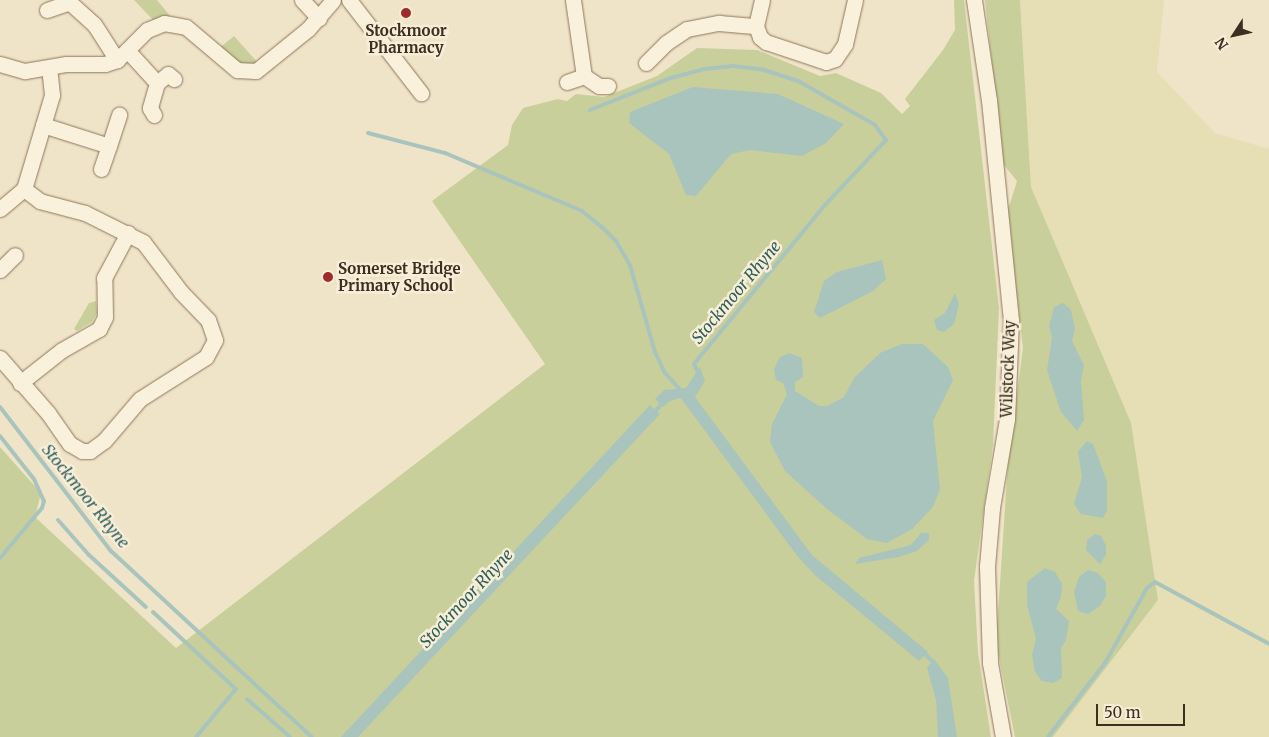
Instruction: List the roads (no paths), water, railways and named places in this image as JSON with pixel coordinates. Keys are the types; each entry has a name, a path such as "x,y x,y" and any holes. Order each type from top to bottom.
{"street":[{"path":"302,0 319,18"},
{"path":"0,64 25,71 66,64 105,64 122,55 154,25 176,23 192,31 231,67 248,72 256,71 278,55 319,18 333,0"},
{"path":"349,0 421,93"},
{"path":"573,0 584,76 599,86 608,86"},
{"path":"762,0 756,26 766,42 826,62 835,59 845,44 855,0"},
{"name":"Wilstock Way","path":"974,0 989,100 1011,320 1007,419 992,508 987,566 990,663 1003,737"},
{"path":"47,10 67,2 90,19 122,55 157,83"},
{"path":"646,62 666,43 687,29 719,23 756,26"},
{"path":"0,208 24,189 52,95 49,68"},
{"path":"154,115 150,108 157,83 168,74 174,79"},
{"path":"567,82 584,76"},
{"path":"101,169 119,115"},
{"path":"43,125 109,146"},
{"path":"0,358 48,413 70,444 82,451 90,451 104,441 140,399 188,370 213,349 214,333 208,320 170,280 150,249 128,234 85,213 40,201 24,189"},
{"path":"20,383 62,350 99,329 105,317 104,278 128,234"},
{"path":"0,270 15,256"}],"water":[{"path":"693,87 778,94 844,124 826,143 802,156 750,150 731,154 696,196 686,195 669,154 629,123 630,112"},
{"path":"882,260 886,279 873,291 820,318 814,312 824,281 837,272"},
{"path":"955,293 959,304 954,324 944,332 937,330 934,320 945,313"},
{"path":"1063,303 1071,310 1075,329 1072,341 1084,365 1081,381 1084,420 1077,431 1061,412 1047,370 1052,338 1049,326 1054,307"},
{"path":"902,344 923,344 948,367 953,380 933,421 940,489 933,507 912,529 887,543 867,539 827,509 785,471 770,442 772,424 787,394 783,383 776,380 774,369 780,357 789,353 802,358 803,377 795,382 795,391 819,406 827,406 844,397 854,378 880,353"},
{"path":"700,367 705,381 695,397 812,555 928,652 919,661 816,576 798,557 680,397 672,398 663,407 655,399 664,390 686,388"},
{"path":"650,405 660,414 358,737 341,737"},
{"path":"1087,441 1093,444 1107,481 1107,510 1103,518 1081,514 1074,504 1082,477 1078,452"},
{"path":"921,533 929,533 929,540 917,551 899,557 855,564 859,558 911,545"},
{"path":"1095,534 1101,536 1106,545 1106,555 1100,564 1086,550 1087,540"},
{"path":"1045,568 1055,572 1062,584 1061,597 1056,609 1069,621 1066,640 1061,648 1062,678 1053,683 1042,681 1035,672 1032,655 1036,639 1027,605 1027,582"},
{"path":"1088,570 1098,573 1106,582 1106,596 1100,606 1088,614 1078,611 1074,592 1079,577"},
{"path":"934,659 948,678 957,737 938,737 936,700 927,668"}],"waterway":[{"name":"Stockmoor Rhyne","path":"590,110 671,78 705,69 733,66 764,70 800,82 875,125 886,140 825,205 694,364 699,375"},
{"path":"368,133 445,153 582,211 602,227 616,241 630,265 655,352 665,373 682,392"},
{"name":"Stockmoor Rhyne","path":"654,413 664,401 683,395"},
{"name":"Stockmoor Rhyne","path":"0,407 111,551 312,737"},
{"path":"0,436 34,479 44,501 42,508 0,558"},
{"path":"58,520 89,555 146,607"},
{"path":"1048,737 1105,663 1147,588 1155,582 1269,644"},
{"path":"153,612 236,689 196,737"},
{"path":"922,651 935,664"},
{"path":"247,699 290,737"}],"place":[{"name":"Stockmoor Pharmacy","path":"406,13"},
{"name":"Somerset Bridge Primary School","path":"328,277"}]}
